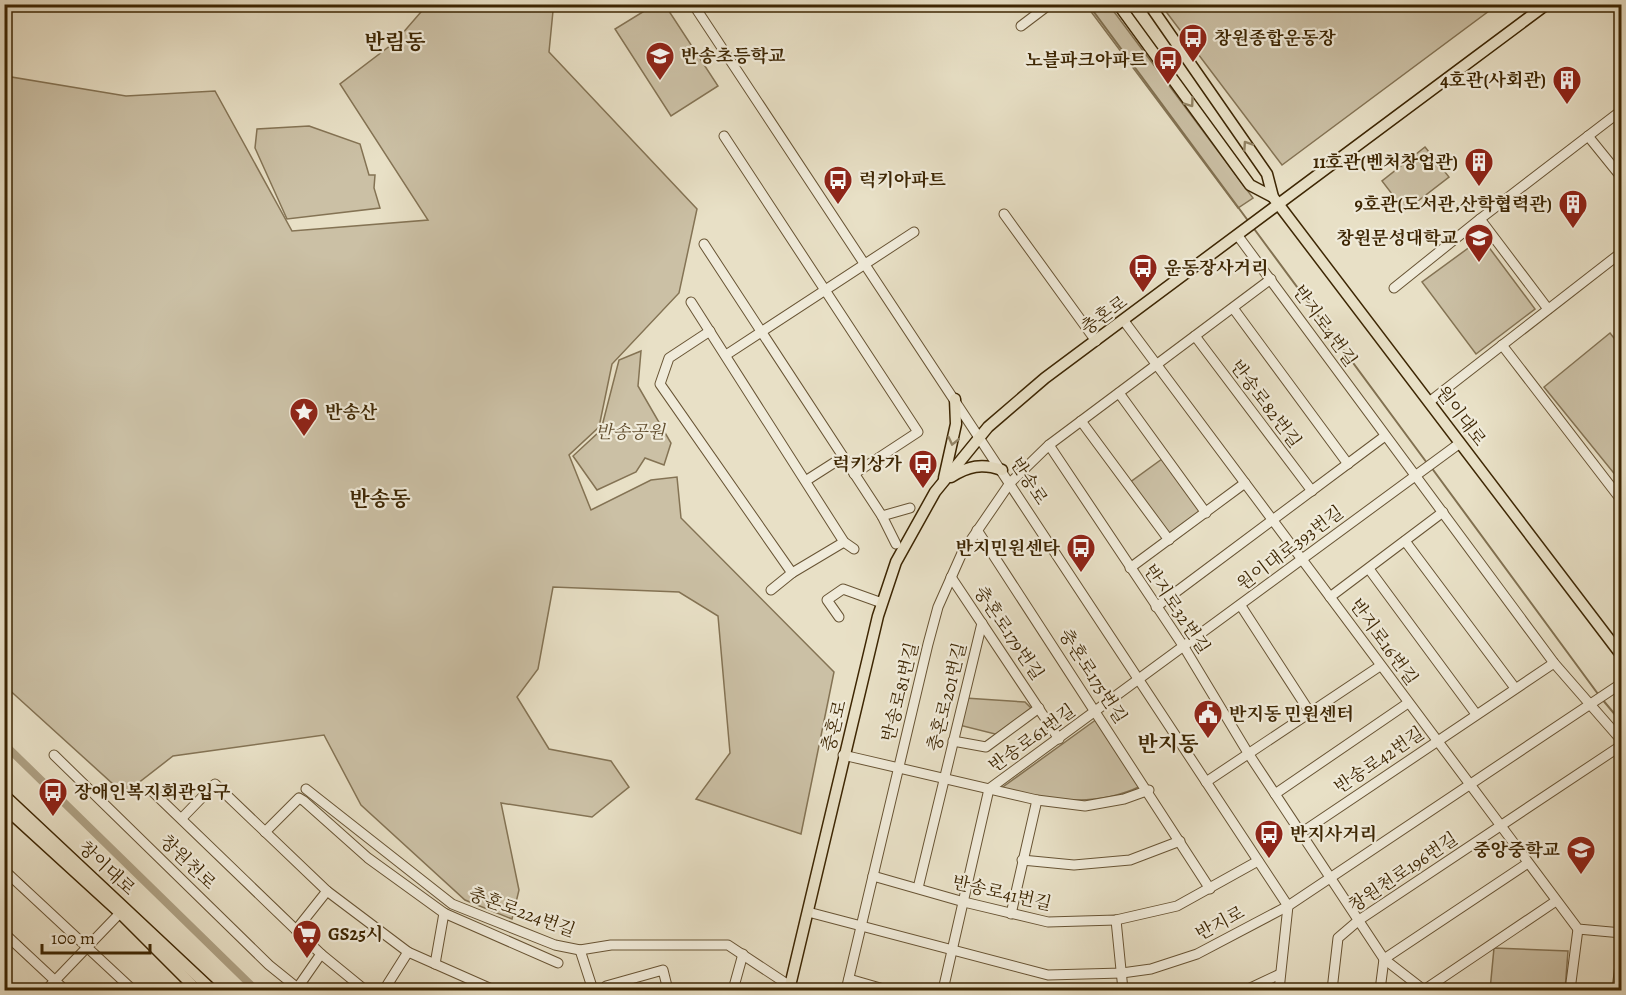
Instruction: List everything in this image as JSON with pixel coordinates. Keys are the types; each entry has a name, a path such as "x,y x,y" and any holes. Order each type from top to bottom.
{"main road":[{"name":"원이대로","path":"1118,4 1250,185 1276,201"},
{"name":"원이대로","path":"1149,4 1267,174 1276,201 1622,656"},
{"path":"1276,201 1547,4"},
{"name":"충혼로","path":"789,988 843,755 882,603 896,562 943,482 980,436 1045,378 1239,235 1258,220 1276,201"},
{"name":"충혼로","path":"943,482 956,424 955,399"},
{"name":"충혼로","path":"943,482 968,467 984,466 1002,470"},
{"name":"창이대로","path":"4,795 212,990"},
{"name":"창이대로","path":"7,810 120,913 197,990"}],"street":[{"name":"반송로","path":"693,4 1288,906"},
{"path":"1020,27 1050,4"},
{"path":"1394,288 1622,110"},
{"path":"724,136 918,432 854,474"},
{"path":"1588,136 1622,178"},
{"path":"1004,214 1096,342"},
{"path":"1480,219 1548,309"},
{"path":"726,355 914,232"},
{"name":"반지로4번길","path":"1239,235 1554,663 1591,703 1622,743"},
{"path":"704,244 882,516 896,544"},
{"path":"1429,402 1622,252"},
{"path":"1011,483 1049,445 1271,279"},
{"path":"691,302 807,480 844,542 854,549"},
{"name":"반송로82번길","path":"1233,308 1348,464"},
{"name":"반지로16번길","path":"1124,321 1556,902 1578,928"},
{"path":"710,331 669,358 660,384 792,573"},
{"name":"반송로82번길","path":"1195,336 1312,491"},
{"path":"1502,345 1622,501"},
{"path":"1119,393 1206,513"},
{"path":"1081,420 1168,540"},
{"path":"1156,607 1385,436"},
{"name":"원이대로393번길","path":"1140,680 1460,443"},
{"name":"반지로32번길","path":"1049,445 1184,647 1248,753 1384,959 1424,990"},
{"path":"807,480 843,457"},
{"name":"반송로81번길","path":"846,990 933,626 951,577 977,530 1011,483"},
{"path":"1130,568 1245,483"},
{"path":"882,516 910,508"},
{"path":"1330,597 1443,512"},
{"name":"충혼로175번길","path":"977,530 1149,790 1210,889"},
{"path":"1405,541 1515,688"},
{"path":"771,590 792,573 844,542"},
{"path":"1369,569 1476,714"},
{"name":"충혼로179번길","path":"951,577 1059,739"},
{"path":"839,617 826,600 843,589 882,603"},
{"path":"1241,606 1309,711"},
{"name":"충혼로201번길","path":"918,888 982,623"},
{"name":"반송로42번길","path":"1301,833 1554,663"},
{"path":"1206,782 1309,711 1380,666"},
{"name":"반송로61번길","path":"943,990 989,789 1140,680"},
{"name":"반지로","path":"808,912 1048,975 1122,973 1151,969 1197,954 1288,906 1468,783 1622,682"},
{"path":"1275,794 1408,703"},
{"name":"충혼로179번길","path":"953,741 986,747 1039,708"},
{"name":"창원천로196번길","path":"1332,990 1338,938 1359,920 1622,743"},
{"name":"창원천로","path":"54,755 268,965 298,990"},
{"name":"충혼로201번길","path":"843,755 1037,800 1085,806 1124,800 1149,790"},
{"path":"182,818 215,784 327,891 408,952 494,990"},
{"name":"충혼로224번길","path":"306,789 452,904 555,945 580,950 611,945 728,945 789,988"},
{"path":"153,792 321,954 365,990"},
{"path":"265,832 299,798 368,858 444,914 558,963"},
{"path":"1011,914 1037,800"},
{"path":"1022,860 1074,865 1130,860 1180,841"},
{"name":"반송로41번길","path":"873,876 964,902 1048,922 1116,920 1177,906 1258,861"},
{"path":"1380,990 1384,959 1528,863"},
{"path":"4,870 133,990"},
{"path":"296,930 327,891"},
{"path":"1424,990 1556,902"},
{"path":"1279,990 1288,906"},
{"path":"46,990 89,948 120,913"},
{"path":"435,964 444,914"},
{"path":"1116,920 1123,990"},
{"path":"1570,990 1578,928 1622,933"},
{"path":"4,933 65,990"},
{"path":"1617,990 1622,947"},
{"path":"580,950 593,990"},
{"path":"384,990 408,952"},
{"path":"298,990 321,954"},
{"path":"733,990 743,954"},
{"path":"606,986 663,970 668,990"},
{"path":"1246,990 1280,974"},
{"path":"849,979 887,990"}],"green space":[{"path":"427,5 538,5 553,11 549,52 697,209 679,293 612,364 599,427 569,455 591,510 651,480 677,477 681,518 834,672 801,834 696,799 730,753 718,616 679,592 553,587 538,669 517,697 549,749 611,761 629,787 592,817 501,803 519,890 512,919 465,900 361,805 324,735 173,756 124,794 5,686 5,76 126,96 215,91 292,231 428,220 340,84 395,42"},
{"path":"654,5 665,5 718,86 671,116 615,29"},
{"path":"1086,5 1109,5 1253,198 1238,208"},
{"path":"1161,5 1497,5 1282,165"},
{"path":"309,126 360,144 369,175 375,175 374,188 380,208 287,219 255,148 257,129"},
{"path":"1425,147 1449,177 1405,211 1382,181"},
{"path":"1482,238 1535,309 1476,354 1422,282"},
{"path":"1610,333 1621,347 1621,482 1544,387"},
{"name":"반송공원","path":"641,351 638,386 671,443 664,465 645,458 636,472 597,490 573,456 601,430 619,360"},
{"path":"1162,459 1203,512 1169,537 1129,483"},
{"path":"965,698 1025,702 1033,710 999,735 959,725"},
{"path":"1097,719 1141,786 1106,798 1088,800 1054,799 1000,789"},
{"path":"1494,948 1568,951 1565,990 1490,990"}],"waterway":[{"path":"1088,4 1249,222"},
{"path":"1252,226 1427,463"},
{"path":"1431,467 1598,694"},
{"path":"1602,699 1622,723"},
{"path":"4,744 256,990"}],"place":[{"name":"창원종합운동장","path":"1193,64"},
{"name":"반송초등학교","path":"660,82"},
{"name":"노블파크아파트","path":"1168,86"},
{"name":"4호관(사회관)","path":"1567,106"},
{"name":"11호관(벤처창업관)","path":"1479,188"},
{"name":"럭키아파트","path":"838,206"},
{"name":"9호관(도서관,산학협력관)","path":"1573,230"},
{"name":"창원문성대학교","path":"1479,264"},
{"name":"운동장사거리","path":"1143,294"},
{"name":"반송산","path":"304,438"},
{"name":"럭키상가","path":"923,490"},
{"name":"반지민원센타","path":"1081,574"},
{"name":"반지동 민원센터","path":"1208,740"},
{"name":"장애인복지회관입구","path":"53,818"},
{"name":"반지사거리","path":"1269,860"},
{"name":"중앙중학교","path":"1581,876"},
{"name":"GS25시","path":"307,960"}],"district":[{"name":"반림동","path":"395,42"},
{"name":"반송동","path":"380,499"},
{"name":"반지동","path":"1168,744"}]}
